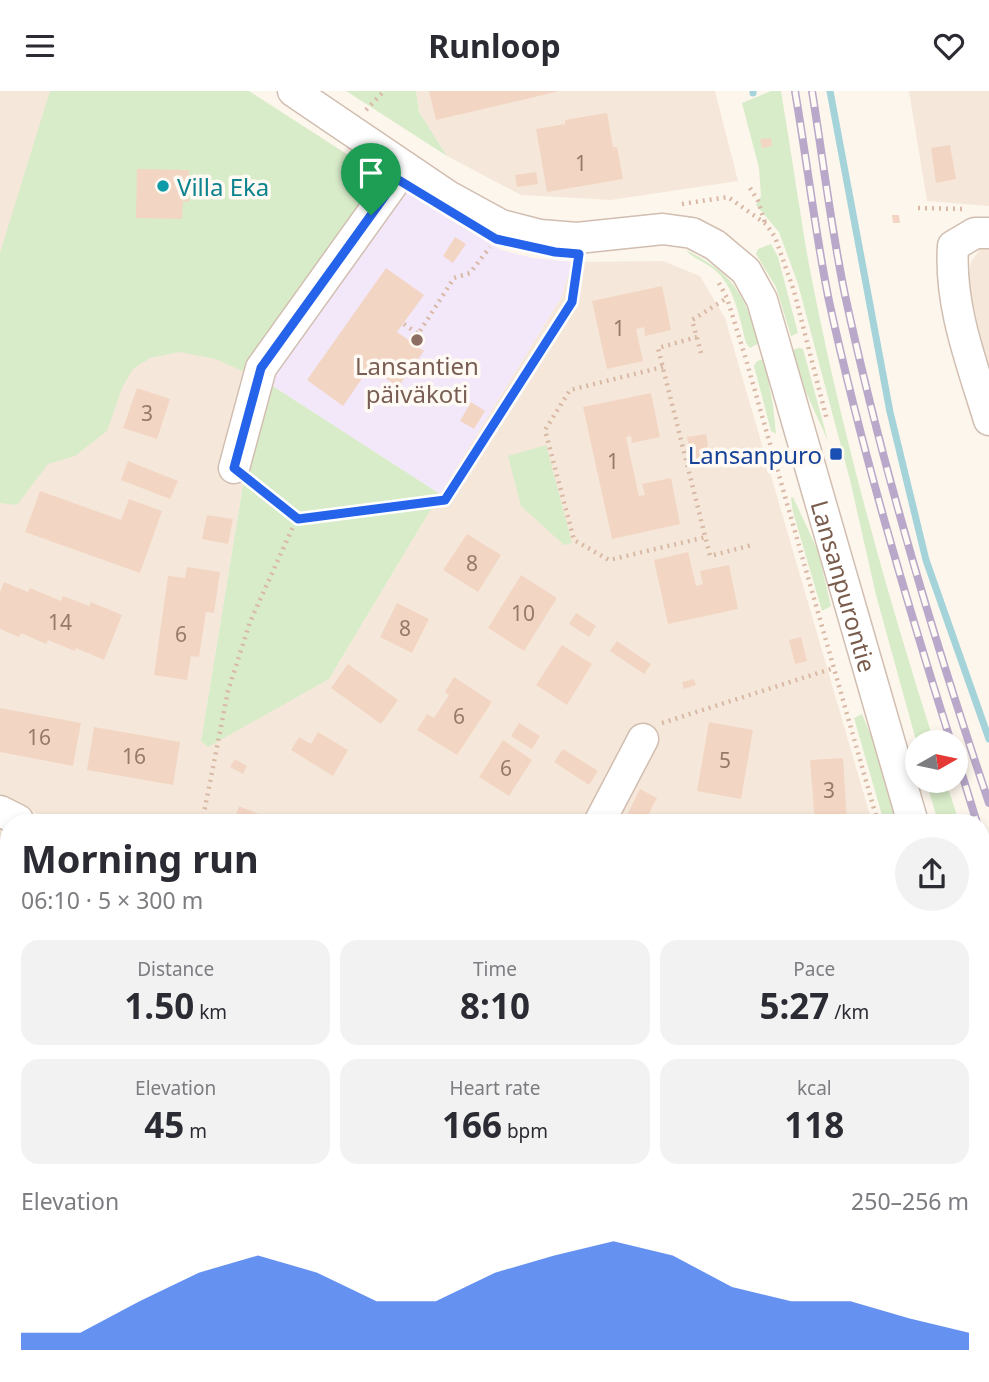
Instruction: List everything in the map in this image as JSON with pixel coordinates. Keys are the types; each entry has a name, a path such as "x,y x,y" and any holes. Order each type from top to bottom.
{"street":[{"name":"Lansanpurontie","path":"293,91 448,195 501,225 540,235 576,238 663,229 692,233 715,245 746,271 762,300 910,814"},
{"path":"234,468 261,368 405,167"},
{"path":"989,233 975,233 953,246 951,271 958,316 989,420"},
{"path":"605,814 643,739"}],"path":[{"path":"361,116 384,91"},
{"path":"750,188 766,224"},
{"path":"680,204 728,197 744,208"},
{"path":"918,208 964,209"},
{"path":"404,324 418,334 454,278 470,273 496,239"},
{"path":"234,468 298,519 445,500 572,302 579,254"},
{"path":"718,281 727,298 875,814"},
{"path":"701,353 692,320 727,298"},
{"path":"697,337 658,348 710,556 752,545"},
{"path":"663,367 570,390 545,430 574,540 609,559 706,537"},
{"path":"203,814 228,691 246,634 298,519"},
{"path":"643,739 655,726 834,668"}],"shaded area":[{"path":"0,91 249,91 246,467 201,741 208,746 329,679 561,298 572,262 663,261 700,276 725,318 870,814 37,814 0,794"},
{"path":"416,91 715,91 738,181 611,200 521,195 447,156 419,112"},
{"path":"909,91 989,91 989,206 927,201"},
{"name":"Lansantien päiväkoti","path":"404,191 501,250 533,258 572,262 561,298 440,494 268,383"},
{"path":"985,242 989,242 989,373 968,281 971,262"}],"green space":[{"path":"50,91 249,91 404,191 268,383 216,359 179,352 150,358 133,369 122,388 107,431 75,456 48,464 17,505 0,503 0,253"},
{"path":"346,91 416,91 419,112 447,156"},
{"path":"771,91 781,91 807,254 847,439 930,730 913,730 876,595 850,480 798,284 779,232 756,205 761,196 759,168 742,103"},
{"path":"771,244 778,257 798,333 791,336 776,287 756,254 758,249"},
{"path":"686,250 715,267 734,286 748,310 759,343 750,348 746,343 736,305 723,279"},
{"path":"803,349 828,441 804,388 793,350"},
{"path":"764,359 776,434 771,431 754,366 757,361"},
{"path":"268,383 440,494 329,679 208,747 201,741 246,467"},
{"path":"546,445 572,543 564,545 521,506 508,456"},
{"path":"793,497 818,551 831,606 822,611 793,512"},
{"path":"862,714 876,748 897,814 882,814 854,718"},
{"path":"930,793 950,793 956,814 936,814"}],"building":[{"path":"429,91 556,91 556,92 436,120"},
{"path":"607,113 613,147 617,147 623,179 547,192 536,129 565,124 565,120"},
{"path":"771,138 772,146 762,148 760,139"},
{"path":"950,145 956,179 936,183 931,148"},
{"name":"Villa Eka","path":"137,169 189,170 189,202 183,201 182,219 136,218"},
{"path":"536,172 538,184 517,187 515,175"},
{"path":"892,215 899,215 900,223 893,223"},
{"path":"455,237 466,244 453,263 443,256"},
{"path":"386,268 424,295 397,332 424,351 398,387 370,367 343,406 307,380"},
{"path":"662,286 671,330 645,336 644,327 636,329 643,361 607,369 592,301"},
{"path":"137,388 170,399 157,439 123,428"},
{"path":"651,393 660,437 632,443 631,436 626,437 639,496 645,495 642,484 671,478 680,524 612,539 583,407"},
{"path":"471,402 485,411 474,429 460,421"},
{"path":"706,434 710,459 692,462 687,437"},
{"path":"128,461 178,481 170,499 121,480"},
{"path":"40,491 121,520 129,499 162,511 140,573 25,532"},
{"path":"207,515 233,519 228,544 202,539"},
{"path":"467,534 501,555 478,592 443,570"},
{"path":"688,552 696,586 703,584 700,571 729,565 738,609 668,624 654,560"},
{"path":"187,567 220,572 214,613 206,612 199,657 191,656 187,680 154,675 168,576 185,578"},
{"path":"521,575 557,598 524,651 488,628"},
{"path":"4,582 28,592 30,588 61,601 63,596 89,606 91,602 122,615 104,660 76,648 75,651 48,640 46,644 21,633 19,637 0,629 0,592"},
{"path":"397,603 429,619 412,653 380,637"},
{"path":"576,613 596,626 589,637 569,624"},
{"path":"801,637 807,661 795,664 789,640"},
{"path":"617,641 651,664 644,674 610,651"},
{"path":"562,645 592,664 567,705 536,685"},
{"path":"348,664 398,700 381,724 331,688"},
{"path":"454,677 492,702 457,755 417,730 427,714 434,718 449,695 445,692"},
{"path":"694,679 696,685 684,689 682,682"},
{"path":"0,708 81,723 73,766 0,752"},
{"path":"709,722 753,730 741,799 697,791"},
{"path":"519,723 540,736 532,749 511,736"},
{"path":"94,727 180,742 173,785 87,770"},
{"path":"318,732 348,750 333,776 291,750 299,737 311,744"},
{"path":"503,740 532,760 509,796 479,777"},
{"path":"563,749 598,771 589,785 554,762"},
{"path":"843,758 847,814 814,814 810,760"},
{"path":"235,759 247,766 243,774 230,767"},
{"path":"640,789 657,798 649,813 651,814 628,814"},
{"path":"239,806 259,814 236,814"}],"waterway":[{"path":"830,91 890,412 926,560 989,739"}],"railway":[{"path":"795,91 824,275 842,357 885,523 947,730"},
{"path":"812,91 840,270 875,424 929,615 989,803"},
{"path":"968,793 974,814"}],"place":[{"name":"Villa Eka","path":"163,186"},
{"name":"Lansantien päiväkoti","path":"417,340"},
{"name":"Lansanpuro","path":"836,454"}],"route":[{"path":"397,179 496,239 555,252 579,254 572,302 445,500 298,519 234,468 261,368 371,215 397,179"}]}
